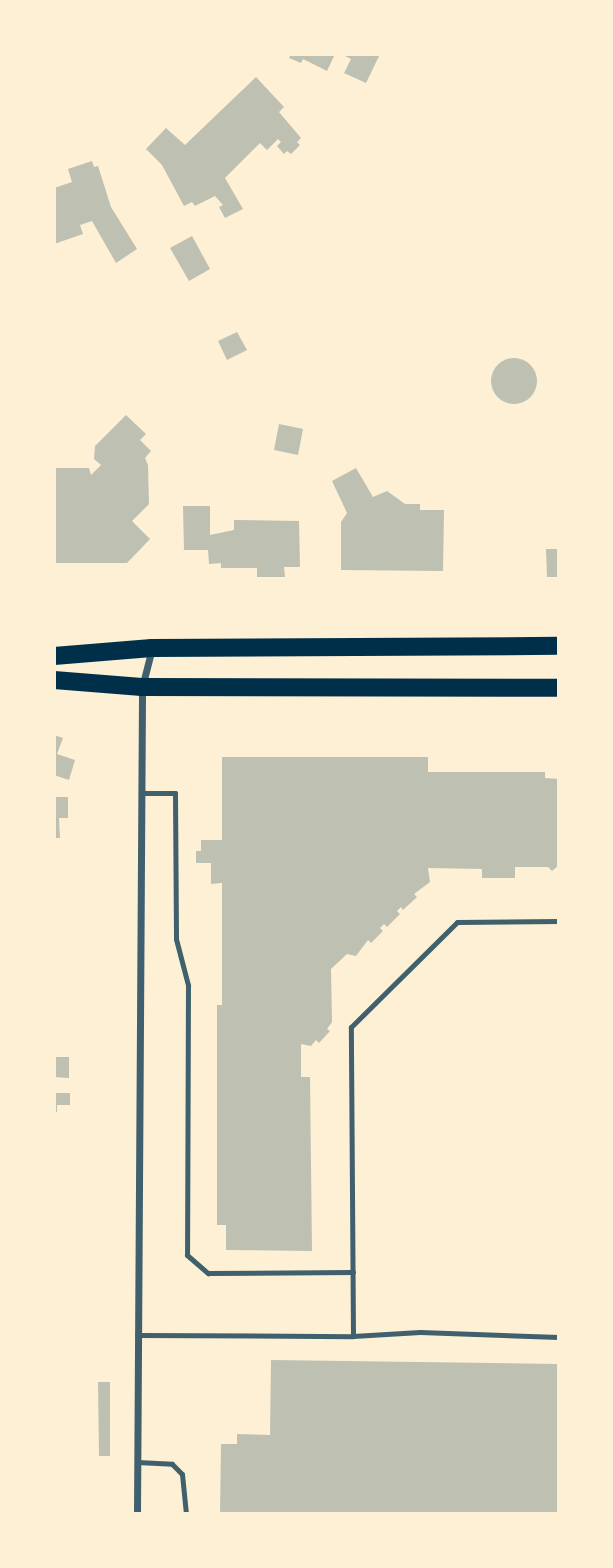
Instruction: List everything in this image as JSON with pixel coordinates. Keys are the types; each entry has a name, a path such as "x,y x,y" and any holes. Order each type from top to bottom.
{"main road":[{"path":"54,656 152,649 559,646"},
{"path":"54,680 142,687 559,688"}],"street":[{"path":"137,1514 142,687 152,649"}],"lane":[{"path":"141,793 175,793 176,939 188,985 187,1255 208,1273 353,1272"},
{"path":"353,1336 351,1027 457,922 559,920"},
{"path":"137,1335 353,1336 420,1332 559,1337"},
{"path":"137,1462 172,1464 182,1474 186,1514"}],"building":[{"path":"291,54 335,54 327,71 303,59 301,63 289,58"},
{"path":"341,54 380,54 366,83 344,73 351,59"},
{"path":"256,77 284,107 279,112 301,138 297,142 300,145 291,154 287,151 284,154 277,146 281,142 278,139 267,150 260,143 225,178 243,209 225,218 219,207 223,205 215,196 195,206 192,202 184,206 162,165 146,149 166,128 185,145"},
{"path":"92,161 94,167 98,166 111,207 137,249 116,263 92,221 80,225 83,234 54,244 54,188 72,182 68,169"},
{"path":"192,236 210,269 189,281 170,248"},
{"path":"237,332 247,350 227,360 218,341"},
{"path":"514,358 530,365 537,381 530,397 514,404 498,397 491,381 498,365"},
{"path":"126,415 146,434 140,440 151,451 145,458 148,465 149,504 132,521 150,539 127,563 54,563 54,468 89,468 91,475 101,465 94,459 95,446"},
{"path":"279,424 303,429 298,455 274,450"},
{"path":"356,468 373,497 387,491 405,504 420,504 420,510 444,510 443,571 341,570 341,522 347,513 332,481"},
{"path":"183,506 210,506 210,535 234,530 234,520 299,521 300,567 284,567 285,577 257,577 257,568 221,568 221,563 209,564 208,550 184,550"},
{"path":"546,549 559,549 559,577 547,577"},
{"path":"54,735 63,738 57,754 75,760 69,780 54,775"},
{"path":"222,757 428,757 428,772 545,772 545,778 559,779 559,865 552,871 548,867 515,867 515,878 482,878 482,869 428,868 430,882 414,894 417,897 403,910 401,907 397,911 400,914 387,927 384,924 380,928 383,931 371,943 368,940 356,956 347,954 331,969 332,1022 327,1029 330,1031 319,1043 316,1040 311,1046 301,1044 301,1077 310,1077 312,1251 226,1250 226,1225 217,1225 217,1005 222,1005 222,883 211,884 211,863 196,863 196,851 201,851 201,840 222,840"},
{"path":"54,797 68,797 68,818 59,818 60,838 54,838"},
{"path":"54,1057 69,1057 69,1078 54,1077"},
{"path":"54,1093 70,1093 70,1105 57,1105 57,1112 54,1112"},
{"path":"271,1360 559,1364 559,1514 220,1514 221,1444 237,1444 237,1434 270,1435"},
{"path":"98,1382 110,1382 110,1456 99,1456"}]}
